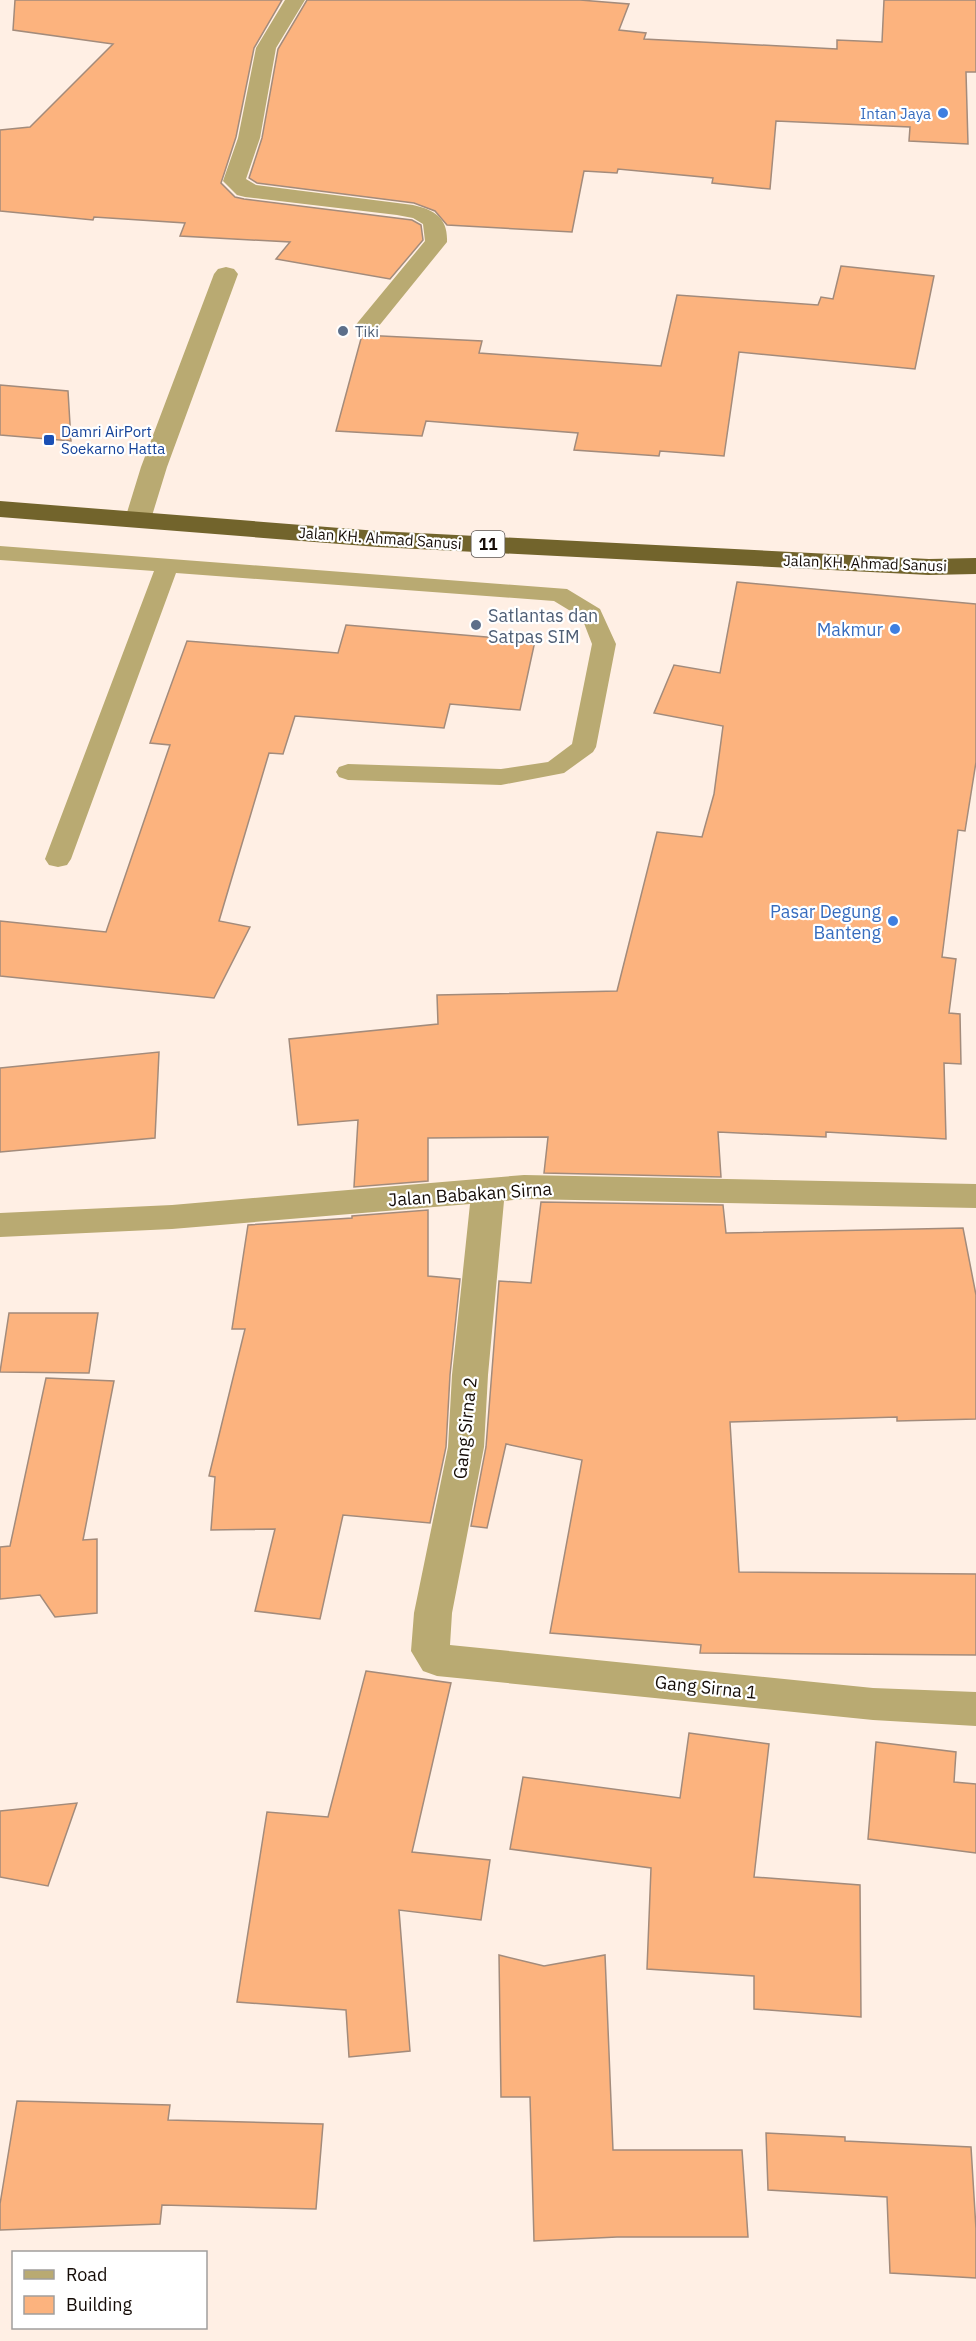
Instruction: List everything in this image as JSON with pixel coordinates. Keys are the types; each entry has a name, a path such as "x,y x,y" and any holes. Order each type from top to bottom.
{"highway":[{"name":"Jalan KH. Ahmad Sanusi","path":"0,509 378,539 929,567 976,566"}],"street":[{"path":"295,0 266,48 249,138 234,181 244,190 397,208 420,212 433,220 438,229 436,242 366,327"},
{"path":"138,519 154,467 226,274"},
{"name":"Jalan Babakan Sirna","path":"0,1225 172,1217 524,1187 976,1196"},
{"name":"Gang Sirna 2","path":"437,1660 430,1651 433,1613 466,1447 470,1375 488,1190"},
{"name":"Gang Sirna 1","path":"437,1660 873,1704 976,1709"}],"lane":[{"path":"0,553 559,594 592,614 604,644 584,747 555,768 501,777 348,772"},
{"path":"58,859 167,566"}],"building":[{"path":"15,0 282,0 254,48 236,137 221,183 235,197 244,199 412,220 421,225 423,240 390,279 276,259 290,242 180,236 185,223 94,217 93,220 0,211 0,130 30,127 113,44 13,30"},
{"path":"307,0 580,0 629,4 619,30 646,33 644,39 837,49 837,40 882,42 884,0 976,0 976,72 966,72 968,144 909,141 910,127 776,121 770,189 712,183 713,178 618,169 617,173 584,171 572,232 447,225 435,211 414,203 257,183 249,178 262,138 278,49"},
{"path":"841,266 934,276 915,369 739,352 724,456 660,451 659,456 574,450 578,433 426,421 422,436 336,431 362,335 482,341 479,353 661,366 677,295 818,305 821,297 833,299"},
{"path":"0,385 68,391 71,441 0,435"},
{"path":"737,582 976,604 976,762 965,831 958,830 942,957 956,959 949,1013 960,1014 961,1064 944,1063 946,1139 826,1132 826,1137 718,1132 721,1177 544,1173 548,1137 428,1138 428,1181 354,1187 358,1120 298,1125 289,1039 438,1024 437,995 617,991 657,832 702,837 714,794 723,726 654,713 674,665 720,673"},
{"path":"346,625 535,641 520,710 450,704 444,728 295,716 283,754 269,753 219,921 250,927 214,998 0,976 0,921 106,932 170,745 150,743 187,641 338,653"},
{"path":"159,1052 155,1138 0,1152 0,1068"},
{"path":"541,1202 723,1205 726,1233 963,1228 976,1295 976,1419 897,1421 897,1417 730,1422 739,1572 976,1574 976,1655 700,1653 701,1645 550,1633 582,1460 506,1444 487,1528 471,1526 486,1447 499,1281 531,1283"},
{"path":"428,1210 428,1276 460,1279 450,1375 446,1447 430,1523 343,1515 320,1619 255,1611 275,1529 211,1530 215,1477 209,1476 245,1329 232,1329 248,1225"},
{"path":"9,1313 98,1313 89,1373 0,1372"},
{"path":"46,1378 114,1381 83,1540 97,1539 97,1613 55,1617 40,1595 0,1599 0,1547 10,1546"},
{"path":"366,1671 451,1683 412,1852 490,1860 481,1920 399,1910 410,2051 349,2057 346,2010 237,2002 267,1812 328,1817"},
{"path":"689,1733 769,1744 754,1877 860,1885 861,2017 754,2009 754,1976 647,1969 651,1868 510,1849 523,1777 680,1798"},
{"path":"876,1742 956,1752 954,1782 976,1784 976,1853 868,1839"},
{"path":"77,1803 48,1886 0,1877 0,1811"},
{"path":"499,1955 544,1966 605,1955 613,2150 742,2150 748,2237 617,2237 534,2241 530,2097 501,2097"},
{"path":"17,2101 170,2105 168,2120 323,2124 316,2209 162,2205 160,2224 0,2230 0,2204"},
{"path":"766,2133 845,2137 845,2141 971,2147 976,2229 976,2278 890,2273 887,2197 768,2190"}],"place":[{"name":"Intan Jaya","path":"943,113"},
{"name":"Tiki","path":"343,331"},
{"name":"Damri AirPort Soekarno Hatta","path":"49,440"},
{"name":"Satlantas dan Satpas SIM","path":"476,625"},
{"name":"Makmur","path":"895,629"},
{"name":"Pasar Degung Banteng","path":"893,921"}]}
